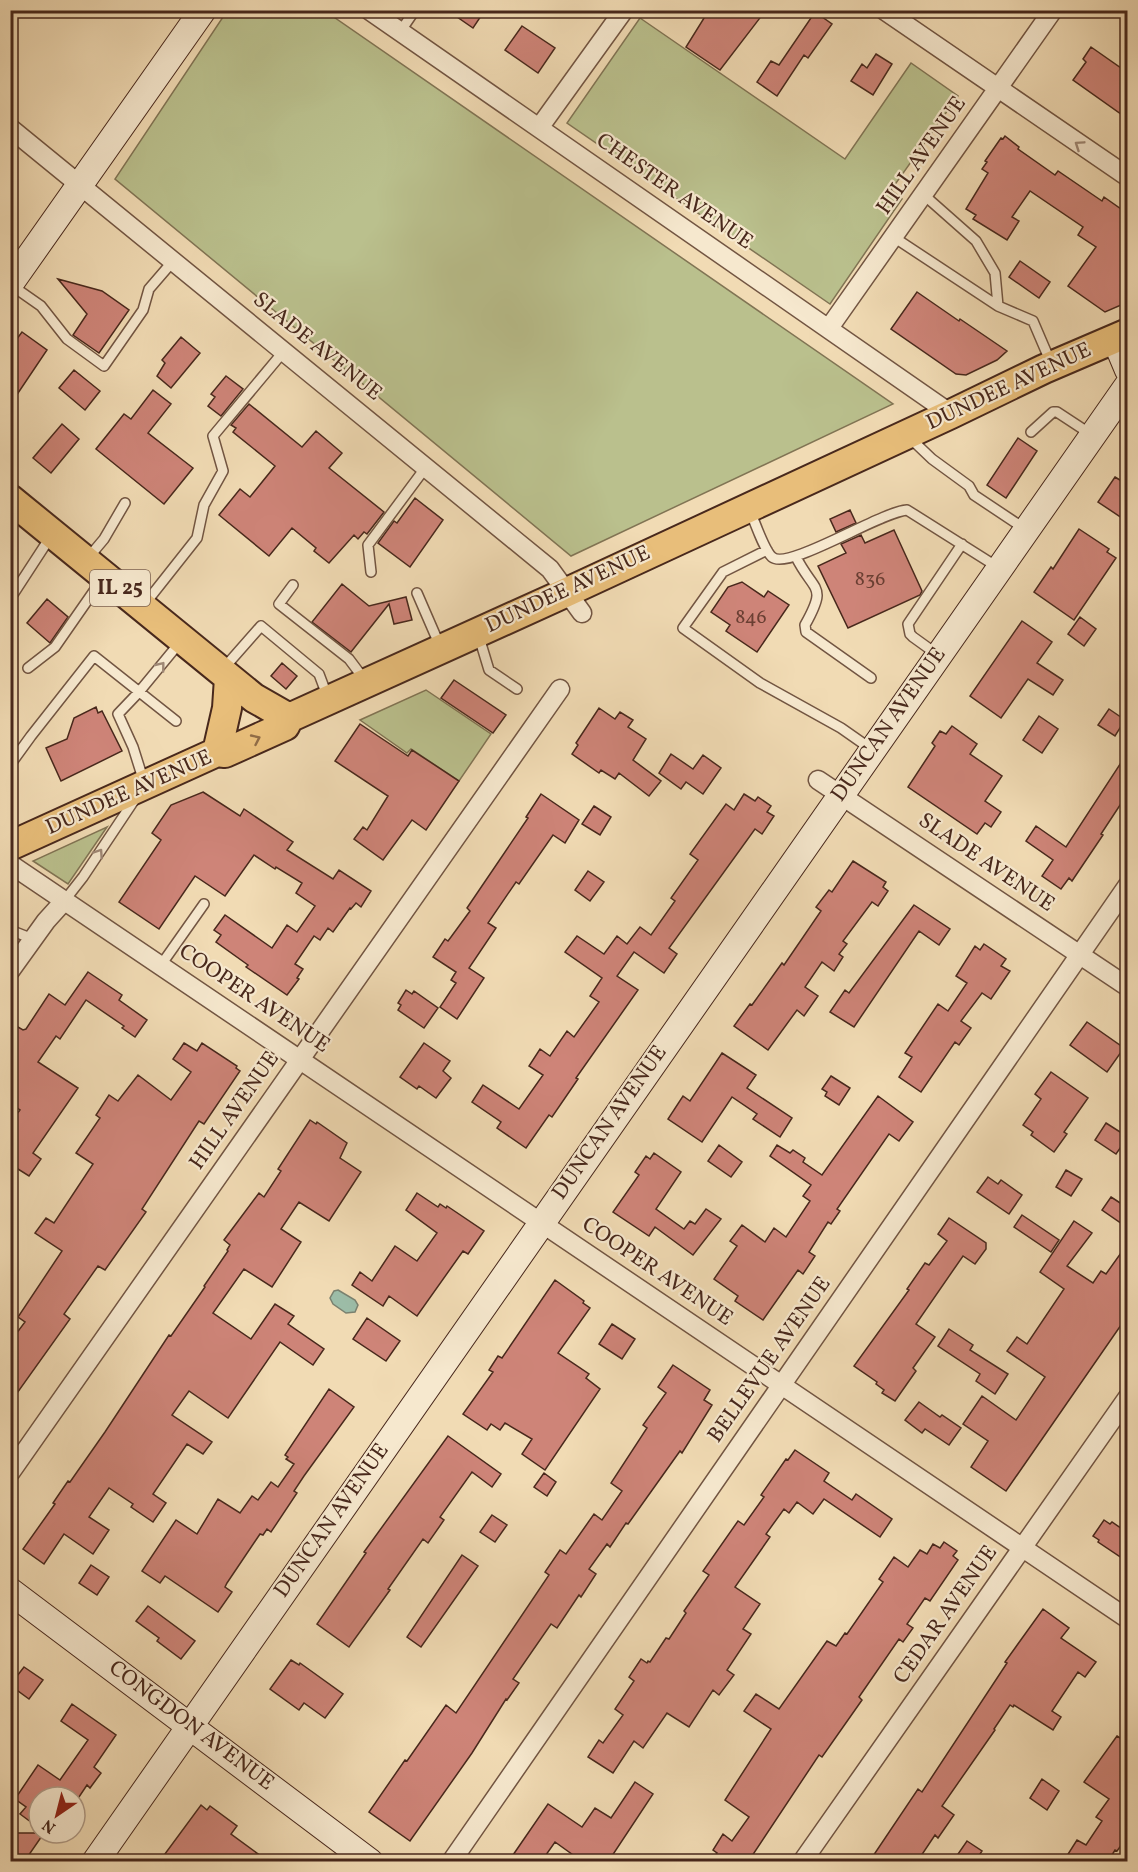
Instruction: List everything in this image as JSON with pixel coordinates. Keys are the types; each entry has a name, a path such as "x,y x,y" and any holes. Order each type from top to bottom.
{"main road":[{"name":"DUNDEE AVENUE","path":"10,846 217,752 225,753 285,726 289,718 477,632 574,603 748,507 1121,336"},
{"name":"IL 25","path":"15,506 225,674"},
{"path":"225,674 254,698 289,718"},
{"path":"217,752 227,708 225,674"}],"street":[{"path":"10,284 203,10"},
{"name":"CHESTER AVENUE","path":"369,10 951,414"},
{"path":"539,128 624,10"},
{"path":"884,10 1128,177"},
{"name":"HILL AVENUE","path":"829,328 895,238 1053,10"},
{"name":"SLADE AVENUE","path":"10,128 550,569 574,603"},
{"path":"1121,336 1128,370"},
{"name":"DUNCAN AVENUE","path":"95,1862 540,1222 1128,385"},
{"name":"HILL AVENUE","path":"10,1473 560,689"},
{"name":"SLADE AVENUE","path":"818,780 1128,987"},
{"name":"COOPER AVENUE","path":"10,864 1128,1619"},
{"name":"BELLEVUE AVENUE","path":"451,1862 1128,885"},
{"path":"10,971 65,900"},
{"name":"CEDAR AVENUE","path":"802,1862 1128,1396"},
{"name":"CONGDON AVENUE","path":"10,1591 370,1862"}],"lane":[{"path":"400,32 415,10"},
{"path":"924,195 976,241 995,273 998,306"},
{"path":"895,238 998,306 1033,321 1052,366"},
{"path":"10,284 41,306 67,339 104,366 143,310 149,289 174,260"},
{"path":"142,607 197,538 204,505 223,471 213,436 284,351"},
{"path":"1031,432 1053,412 1057,412 1093,436"},
{"path":"907,434 932,459 969,486 974,495 1026,530"},
{"path":"371,572 368,545 426,467"},
{"path":"28,668 55,646 95,568 104,539 125,503"},
{"path":"748,507 767,550 772,557 781,561 796,557 880,517 907,510 999,568"},
{"path":"10,599 52,534"},
{"path":"938,655 909,634 908,624 962,544"},
{"path":"767,550 723,572 683,628 760,683 841,729 872,750"},
{"path":"796,557 805,575 813,582 817,590 816,606 805,625 806,632 871,678"},
{"path":"293,585 279,604 349,659 368,683"},
{"path":"417,592 441,648"},
{"path":"225,674 261,626 319,674 329,701"},
{"path":"477,632 489,670 517,689"},
{"path":"65,900 83,877 144,784 133,747 118,714 140,692 183,639"},
{"path":"10,765 94,656 176,721"},
{"path":"161,965 204,904"},
{"path":"10,930 33,939"}],"shaded area":[{"path":"227,11 325,11 893,404 571,556 115,179"},
{"path":"640,18 845,159 911,63 958,96 891,190 902,199 830,304 567,123"},
{"path":"426,690 491,734 459,781 411,749 407,753 360,720"},
{"path":"107,827 68,884 33,861"},
{"path":"338,1290 355,1300 358,1305 355,1312 346,1313 333,1304 330,1298 334,1291"}],"building":[{"path":"447,10 485,10 473,28"},
{"path":"709,10 766,10 720,70 686,47"},
{"path":"815,12 832,24 808,58 804,55 777,96 757,82 771,61 779,65"},
{"path":"522,26 555,48 538,73 505,50"},
{"path":"1091,47 1128,73 1128,119 1073,80 1086,62 1083,59"},
{"path":"876,54 892,64 873,95 851,81 862,64 867,68"},
{"path":"1005,136 1019,147 1018,149 1055,175 1058,171 1102,201 1104,197 1128,214 1128,302 1105,312 1068,286 1096,247 1078,235 1083,227 1030,191 1012,217 1019,221 1007,240 973,219 976,215 966,209 988,173 982,169 987,162 985,161 1001,138"},
{"path":"1020,261 1050,282 1039,298 1009,277"},
{"path":"58,279 102,291 129,310 99,353 73,335 87,314"},
{"path":"917,292 1007,351 997,360 966,375 956,374 891,329"},
{"path":"22,332 47,350 10,405 10,363 16,354 10,348"},
{"path":"181,337 200,353 171,388 157,376 165,363 162,360"},
{"path":"74,370 100,391 85,410 59,388"},
{"path":"226,376 243,389 221,416 208,406 215,397 211,394"},
{"path":"153,390 171,404 148,433 193,468 164,504 96,449 124,414 131,419"},
{"path":"249,404 302,447 316,431 342,453 329,468 384,512 367,534 364,532 358,539 354,535 329,563 314,551 316,548 292,528 269,556 219,515 240,489 250,497 275,466 233,432 236,428 231,425"},
{"path":"62,424 79,439 51,473 33,458"},
{"path":"1018,438 1037,451 1006,498 987,485"},
{"path":"1115,477 1128,485 1128,522 1098,502"},
{"path":"415,498 443,520 410,567 378,543 394,521 397,523"},
{"path":"850,510 856,523 836,532 830,519"},
{"path":"1079,529 1109,549 1107,552 1116,558 1074,620 1034,592 1051,567 1053,569"},
{"path":"894,530 922,591 920,595 848,628 818,566 846,553 841,544 861,535 865,543"},
{"path":"742,582 764,597 768,591 789,605 757,652 726,631 730,625 711,612 728,587"},
{"path":"342,584 369,606 406,597 412,620 394,624 389,604 351,652 312,622"},
{"path":"47,599 68,617 50,643 27,623"},
{"path":"1080,617 1096,629 1084,646 1068,634"},
{"path":"1022,621 1052,642 1037,663 1063,680 1053,695 1028,679 1001,718 970,696"},
{"path":"282,663 297,676 286,689 271,676"},
{"path":"454,680 506,715 493,733 441,698"},
{"path":"96,707 98,713 102,711 122,751 61,781 46,748 67,739 74,718"},
{"path":"599,708 615,719 620,712 633,720 628,727 646,739 633,760 661,781 649,796 619,773 615,779 601,770 599,773 572,754 578,745 576,743"},
{"path":"1109,709 1125,720 1115,736 1098,725"},
{"path":"1039,716 1058,729 1042,753 1023,740"},
{"path":"360,724 408,756 412,750 459,781 426,830 412,820 383,860 354,839 363,827 367,830 388,796 335,761"},
{"path":"952,726 977,744 970,754 1002,776 985,801 1001,812 991,827 985,823 977,834 908,787 935,746 932,743 940,731 946,734"},
{"path":"1128,752 1128,793 1072,881 1069,878 1061,889 1042,876 1053,860 1026,841 1036,826 1066,847"},
{"path":"671,754 693,769 703,755 721,768 703,794 686,782 681,789 659,773"},
{"path":"203,792 240,816 244,809 293,842 287,850 333,879 339,870 371,891 361,907 356,903 350,908 333,932 328,928 320,940 314,936 295,964 303,969 297,978 299,979 287,995 246,967 248,965 216,942 221,935 214,930 225,915 272,948 287,925 297,932 315,906 296,893 302,883 276,867 275,869 254,855 225,896 195,876 159,929 119,902 161,840 152,833 171,805"},
{"path":"541,794 579,820 565,843 553,835 519,884 516,882 488,923 496,928 469,968 484,978 457,1019 440,1007 456,983 451,980 456,972 433,957 445,939 448,941 470,911 467,908 528,818 526,817"},
{"path":"744,794 755,801 758,797 771,806 767,812 774,816 762,834 755,829 669,948 677,954 664,973 634,952 617,976 638,990 576,1078 578,1079 552,1117 549,1115 526,1148 497,1128 501,1122 472,1102 483,1085 519,1109 543,1075 529,1066 540,1049 550,1056 567,1031 574,1037 599,1002 590,996 602,978 565,952 577,936 604,954 617,936 627,944 640,927 651,935 675,901 671,898 698,860 690,854 726,804 734,810"},
{"path":"594,806 611,817 600,835 582,824"},
{"path":"853,861 886,882 883,887 888,891 878,906 872,902 843,941 847,944 839,954 843,957 834,971 822,962 805,987 818,996 804,1016 797,1010 768,1050 734,1026 782,963 784,965 821,911 816,907 829,890 832,892"},
{"path":"588,871 604,882 590,901 575,890"},
{"path":"914,905 950,929 939,945 919,931 854,1027 830,1012 845,990 849,993"},
{"path":"984,944 1006,959 1001,966 1010,971 991,999 982,993 961,1021 971,1028 959,1045 955,1042 921,1092 899,1077 912,1057 905,1053 938,1004 948,1011 967,983 956,976 975,946 980,950"},
{"path":"88,972 122,995 119,1000 147,1020 135,1037 122,1028 124,1026 86,1000 60,1039 56,1036 38,1062 78,1088 33,1153 41,1159 29,1176 10,1164 10,1123 20,1110 10,1103 10,1038 18,1027 26,1029 49,994 65,1005"},
{"path":"406,990 412,994 414,991 438,1008 424,1028 398,1010 401,1005 398,1003"},
{"path":"1087,1022 1124,1048 1107,1072 1070,1045"},
{"path":"184,1043 197,1051 202,1043 237,1066 236,1068 240,1071 204,1124 199,1121 142,1209 146,1212 105,1270 98,1266 64,1314 70,1319 10,1403 10,1342 25,1322 18,1317 62,1251 35,1233 46,1218 54,1223 93,1164 76,1153 100,1118 96,1115 109,1095 118,1101 138,1075 171,1100 191,1072 173,1059"},
{"path":"424,1043 450,1061 443,1071 451,1078 436,1098 400,1077"},
{"path":"722,1053 756,1075 747,1088 792,1118 780,1137 753,1119 757,1114 732,1097 702,1142 668,1119 683,1096 690,1101"},
{"path":"1051,1072 1088,1098 1064,1132 1067,1134 1054,1152 1031,1135 1033,1132 1023,1125 1041,1099 1035,1094"},
{"path":"831,1076 850,1088 839,1105 825,1096 827,1092 822,1089"},
{"path":"878,1096 913,1122 899,1141 889,1134 837,1209 840,1211 831,1224 828,1222 809,1252 815,1256 803,1274 798,1270 763,1320 735,1301 738,1296 714,1279 737,1246 730,1241 742,1225 765,1242 774,1228 786,1237 810,1201 803,1196 811,1185 770,1156 777,1145 790,1153 793,1150 805,1158 803,1162 822,1175"},
{"path":"310,1120 316,1124 317,1122 347,1143 340,1158 361,1172 329,1221 299,1202 281,1229 301,1242 272,1287 244,1269 213,1313 251,1339 275,1304 294,1316 288,1324 324,1349 313,1365 280,1342 228,1418 189,1391 172,1415 212,1442 203,1454 187,1444 153,1494 166,1503 153,1522 131,1507 133,1504 109,1488 89,1517 109,1530 93,1554 64,1534 44,1564 23,1549 169,1335 171,1336 205,1287 228,1251 230,1245 224,1240 259,1193 264,1197 281,1171 278,1169"},
{"path":"1106,1123 1128,1137 1116,1154 1095,1140"},
{"path":"719,1145 742,1162 731,1177 708,1161"},
{"path":"654,1153 681,1172 656,1209 684,1229 690,1221 695,1224 706,1209 721,1219 693,1255 655,1227 649,1236 613,1212 639,1175 635,1172 646,1156 650,1159"},
{"path":"1066,1170 1082,1179 1071,1196 1056,1187"},
{"path":"988,1177 998,1184 1001,1180 1022,1195 1009,1214 977,1192"},
{"path":"417,1193 438,1207 440,1204 446,1208 447,1206 484,1231 468,1254 463,1251 417,1316 389,1296 383,1306 352,1285 360,1272 372,1281 395,1246 417,1261 437,1233 406,1210"},
{"path":"1111,1197 1128,1208 1128,1228 1102,1210"},
{"path":"1022,1215 1059,1240 1051,1252 1014,1227"},
{"path":"949,1218 986,1243 986,1249 975,1264 963,1256 916,1324 935,1337 913,1368 916,1371 895,1401 882,1393 884,1390 876,1384 877,1382 854,1366 909,1290 907,1289 925,1263 929,1265 947,1241 938,1234"},
{"path":"1074,1221 1092,1233 1067,1266 1093,1283 1101,1271 1106,1274 1128,1243 1128,1315 1006,1491 971,1467 988,1441 963,1424 982,1396 1016,1420 1045,1377 1007,1351 1017,1337 1027,1344 1064,1289 1040,1272"},
{"path":"555,1280 590,1308 558,1353 589,1374 586,1378 600,1389 545,1470 522,1454 532,1439 505,1423 500,1430 491,1424 487,1430 463,1414 493,1372 489,1370 498,1356 502,1358"},
{"path":"367,1318 400,1341 386,1361 353,1339"},
{"path":"612,1324 635,1339 622,1359 599,1344"},
{"path":"949,1329 973,1345 970,1350 1008,1374 995,1394 976,1381 980,1374 938,1346"},
{"path":"673,1365 710,1390 704,1400 712,1405 682,1453 680,1451 628,1524 626,1523 610,1547 607,1544 589,1569 596,1574 581,1597 579,1595 557,1628 551,1624 513,1679 519,1683 410,1841 369,1812 446,1705 456,1713 549,1575 545,1572 560,1550 566,1554 594,1514 602,1520 622,1491 611,1483 647,1428 643,1425 666,1393 658,1387"},
{"path":"329,1389 354,1407 294,1491 297,1493 271,1532 267,1529 263,1535 260,1534 227,1583 225,1587 232,1592 218,1612 165,1576 160,1583 142,1571 176,1520 197,1534 218,1499 240,1513 252,1496 258,1500 271,1482 278,1487 294,1464 286,1459 288,1457 285,1455"},
{"path":"919,1402 961,1428 949,1445 925,1429 922,1433 905,1420"},
{"path":"448,1436 501,1474 492,1487 472,1472 440,1517 444,1520 428,1543 423,1539 349,1647 317,1624 366,1553 364,1552"},
{"path":"795,1450 829,1473 824,1481 852,1500 856,1494 892,1519 880,1537 824,1499 813,1514 797,1502 789,1513 784,1509 766,1534 770,1537 735,1587 760,1604 743,1629 751,1634 727,1670 734,1675 719,1695 713,1690 689,1727 667,1713 643,1748 634,1741 613,1773 588,1757 599,1740 603,1743 623,1715 615,1709 634,1681 629,1677 641,1659 647,1663 650,1662 666,1638 669,1639 686,1613 684,1611 709,1575 703,1571 738,1521 744,1525 764,1497 761,1495"},
{"path":"544,1473 556,1482 547,1496 534,1487"},
{"path":"492,1515 507,1525 495,1542 480,1532"},
{"path":"1104,1520 1110,1524 1112,1522 1128,1533 1128,1562 1098,1542 1099,1540 1093,1536"},
{"path":"944,1542 957,1551 953,1556 958,1560 930,1601 925,1598 907,1624 913,1628 903,1642 899,1639 859,1697 862,1700 822,1757 819,1755 748,1862 711,1862 717,1853 713,1850 723,1834 732,1841 749,1817 725,1800 771,1729 744,1711 756,1694 779,1709 827,1641 836,1646 845,1633 847,1634 883,1582 879,1579 894,1557 908,1567 920,1550 927,1554 933,1544 940,1548"},
{"path":"462,1555 478,1566 421,1647 407,1637"},
{"path":"91,1565 109,1577 97,1595 79,1583"},
{"path":"148,1606 195,1641 181,1659 157,1641 159,1638 136,1621"},
{"path":"1043,1609 1069,1628 1061,1638 1096,1662 1085,1677 1078,1672 1052,1711 1061,1717 1053,1730 1014,1705 1013,1707 1010,1705 942,1806 954,1815 938,1838 935,1835 917,1862 869,1862 918,1789 922,1792 1007,1663 1005,1662"},
{"path":"291,1660 299,1665 300,1663 343,1694 325,1718 304,1703 299,1710 270,1689"},
{"path":"24,1667 43,1680 29,1699 10,1685"},
{"path":"72,1704 116,1735 94,1767 101,1773 90,1788 87,1785 27,1785 27,1819 20,1814 26,1807 15,1799 38,1765 60,1780 88,1740 61,1721"},
{"path":"1117,1736 1128,1743 1128,1836 1117,1851 1115,1850 1109,1860 1111,1862 1063,1862 1077,1840 1086,1845 1102,1821 1096,1817 1109,1799 1084,1782"},
{"path":"1042,1779 1059,1791 1047,1810 1030,1798"},
{"path":"635,1782 653,1794 608,1862 583,1862 555,1842 541,1862 510,1862 548,1804 582,1827 595,1808 611,1818"},
{"path":"201,1805 207,1810 210,1806 237,1826 231,1834 269,1862 159,1862"},
{"path":"10,1833 27,1833 27,1845 36,1845 24,1862 10,1862"},
{"path":"967,1841 982,1851 975,1862 969,1862 958,1854"}]}
